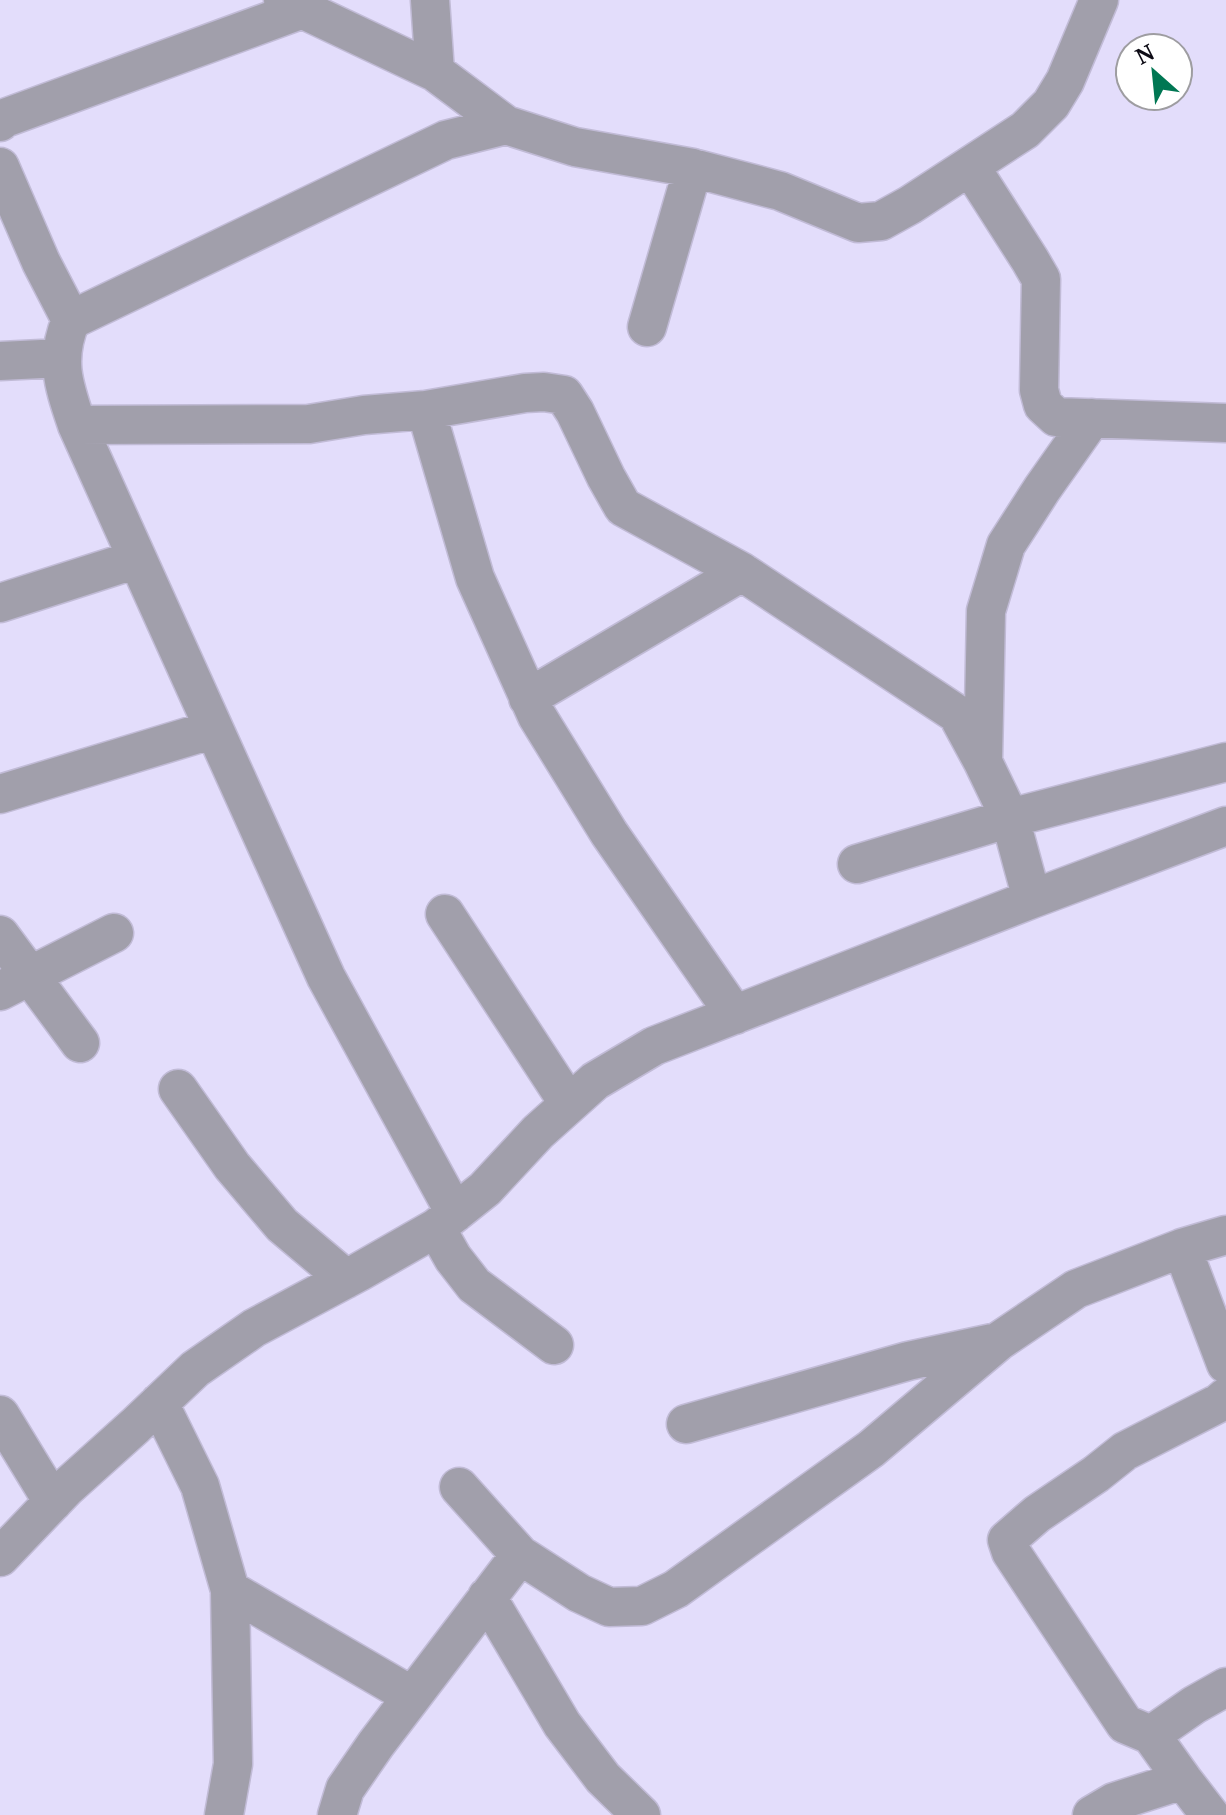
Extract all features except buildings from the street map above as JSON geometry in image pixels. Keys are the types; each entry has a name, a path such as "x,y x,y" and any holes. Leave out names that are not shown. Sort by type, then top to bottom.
{"street":[{"path":"430,0 435,72"},
{"path":"0,122 293,5 435,72 506,125 575,147 693,168 780,191 858,223 881,221 1025,130 1051,104 1065,81 1099,0"},
{"path":"506,125 446,140 71,320 63,338 62,358 64,387 77,425 326,977 446,1220 453,1258 474,1285 554,1345"},
{"path":"970,166 1041,279 1039,390 1043,405 1056,417 1226,423"},
{"path":"0,167 41,262 71,320"},
{"path":"647,327 693,168"},
{"path":"0,361 62,358"},
{"path":"77,425 309,424 364,415 426,410 525,393 564,395 623,507 742,572 957,714 1010,818 1032,899"},
{"path":"426,410 475,578 537,716 609,833 735,1015"},
{"path":"983,762 986,611 1006,545 1092,418"},
{"path":"0,603 137,559"},
{"path":"528,698 742,572"},
{"path":"0,794 214,729"},
{"path":"857,864 1010,818 1226,762"},
{"path":"0,1557 66,1488 195,1369 254,1328 446,1220 485,1189 538,1132 595,1081 654,1046 1226,826"},
{"path":"445,914 569,1104"},
{"path":"15,983 114,933"},
{"path":"0,935 15,983 80,1043"},
{"path":"178,1089 232,1166 282,1225 346,1279"},
{"path":"459,1487 520,1555 579,1593 609,1607 642,1606 676,1589 871,1449 999,1341 1076,1289 1182,1248 1226,1235"},
{"path":"1182,1248 1226,1364"},
{"path":"686,1424 908,1361 999,1341"},
{"path":"1210,1815 1151,1735 1125,1724 1011,1552 1007,1540 1037,1514 1125,1451 1226,1397"},
{"path":"159,1403 200,1486 230,1590 233,1764 224,1815"},
{"path":"0,1415 53,1502"},
{"path":"337,1815 345,1789 520,1555"},
{"path":"230,1590 412,1696"},
{"path":"487,1597 562,1724 603,1778 641,1815"},
{"path":"1151,1735 1226,1687"},
{"path":"1092,1815 1114,1802 1183,1780"}]}
